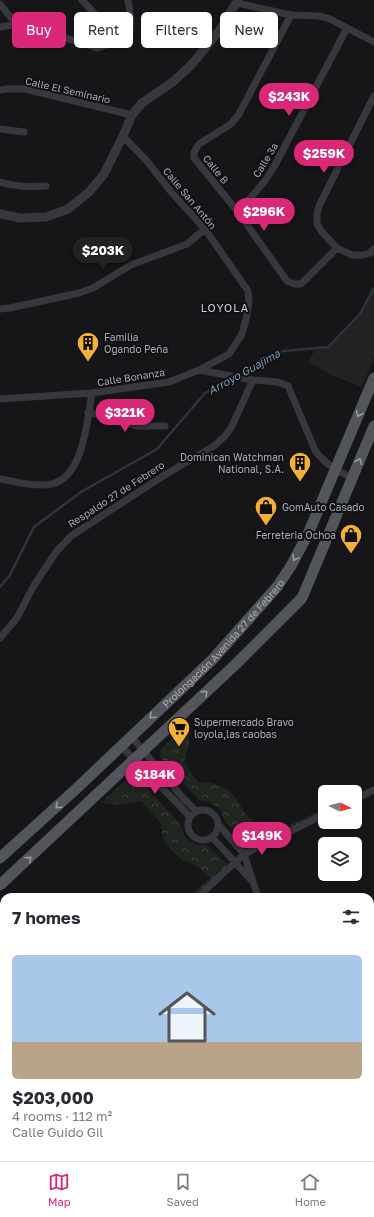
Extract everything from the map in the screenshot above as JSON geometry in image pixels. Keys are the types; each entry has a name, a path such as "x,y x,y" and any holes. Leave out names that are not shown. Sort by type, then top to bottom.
{"main road":[{"name":"Prolongación Avenida 27 de Febrero","path":"0,858 76,790 213,659 277,588 308,534 374,378"},
{"name":"Prolongación Avenida 27 de Febrero","path":"0,885 134,761 236,664 302,598 374,426"}],"street":[{"path":"82,0 93,12"},
{"path":"128,0 130,12"},
{"path":"0,214 20,218 46,217 68,209 89,192 104,174 132,115 142,103 174,81 193,63 219,31 238,1 291,15 319,16 330,19 374,42"},
{"path":"0,4 12,19"},
{"name":"Calle B","path":"291,15 239,114 231,124 199,144 194,152 194,158 238,212 287,281 301,284 337,248"},
{"path":"0,27 12,25"},
{"name":"Calle 3a","path":"238,212 254,195 275,165 347,28"},
{"name":"Calle El Seminario","path":"0,90 7,88 25,89 132,115"},
{"path":"374,96 317,213 317,224 322,232 337,248 352,255 363,255 370,253 374,249"},
{"path":"0,129 24,132"},
{"name":"Calle San Antón","path":"123,136 146,160 172,193 205,229 248,291 250,302 242,334 229,354 199,370"},
{"path":"0,182 13,186 29,188 46,186"},
{"path":"0,309 79,293 93,288 131,265 187,244 205,229"},
{"path":"199,370 239,378 278,382 288,386 315,450 319,456 336,470 352,478"},
{"name":"Calle Bonanza","path":"0,399 92,393 169,382 199,370"},
{"name":"Respaldo 27 de Febrero","path":"0,638 17,618 33,587 56,552 71,536 167,473 214,446 231,428 253,380"},
{"path":"0,479 34,485 51,484 60,481 71,469 79,455 84,439 92,393"},
{"path":"88,412 137,426 165,426"},
{"path":"131,736 183,798 196,811"},
{"path":"121,746 190,817"},
{"path":"362,796 374,790"},
{"path":"201,809 211,811 218,819 218,829 212,837 203,840 194,838 189,830 188,821 196,811 201,809"},
{"path":"202,893 244,854 318,817"},
{"path":"218,824 244,854 257,893"},
{"path":"212,837 253,882"}],"shaded area":[{"path":"374,292 374,357 362,387 331,375 308,362 316,348 328,347 360,314 371,293"}],"green space":[{"path":"190,723 189,745 184,762 198,782 216,784 226,789 239,802 246,815 270,835 318,811 318,815 251,847 247,846 224,820 219,808 211,803 199,800 160,757 161,749"},
{"path":"127,779 140,780 180,824 183,833 188,840 197,845 207,845 227,864 227,866 199,893 193,893 210,878 196,865 182,860 171,850 163,838 161,823 141,801 121,805 101,803"}],"waterway":[{"name":"Arroyo Guajima","path":"238,375 283,351 328,347 360,314 374,288"},
{"name":"Arroyo Guajima","path":"0,587 10,575 34,527 81,492 157,449 205,393 232,379"}],"place":[{"name":"Familia Ogando Peña","path":"88,362"},
{"name":"Dominican Watchman National, S.A.","path":"300,482"},
{"name":"GomAuto Casado","path":"266,526"},
{"name":"Ferreteria Ochoa","path":"351,554"},
{"name":"Supermercado Bravo loyola,las caobas","path":"179,748"}],"district":[{"name":"LOYOLA","path":"225,308"}]}
